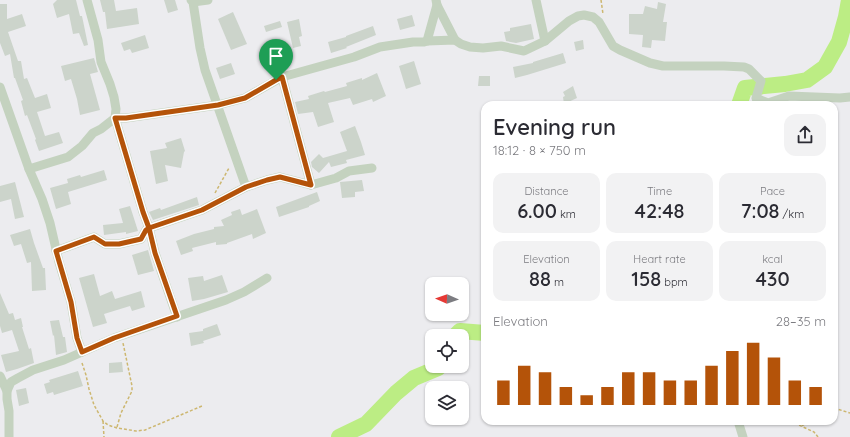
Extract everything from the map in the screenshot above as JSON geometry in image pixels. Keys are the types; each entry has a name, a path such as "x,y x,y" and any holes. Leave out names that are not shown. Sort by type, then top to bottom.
{"street":[{"path":"87,0 98,40 101,62 114,97 116,108 115,118 149,228 155,253 177,316"},
{"path":"208,0 192,1 202,55 246,187"},
{"path":"536,0 545,41"},
{"path":"437,3 455,40 470,47 483,48 501,46 524,50 545,41 569,21 578,16 584,15 593,17 599,22 613,46 650,63 663,66 724,66 744,67 749,69 761,81 756,98 765,101"},
{"path":"427,41 437,3"},
{"path":"29,169 68,157 82,146 93,133 101,129 115,118 126,118 218,105 245,98 282,77 354,57 380,48 413,42 455,40"},
{"path":"282,77 311,185"},
{"path":"0,87 50,223 56,251 71,302 80,353"},
{"path":"772,101 789,96 850,97"},
{"path":"56,251 94,237 105,244 119,244 141,239 146,230 149,228 202,210 246,187 267,180 280,177 311,185 336,178 349,171 372,168"},
{"path":"10,437 4,412 7,391 11,382 33,370 64,360 121,336 226,300 244,292 267,278"},
{"path":"0,376 7,391"},
{"path":"739,425 742,437"}],"path":[{"path":"214,196 236,156"},
{"path":"117,428 121,413 132,391 121,336"},
{"path":"80,353 94,405 103,421 108,425 136,431 145,430 202,406"},
{"path":"838,409 850,413"},
{"path":"103,421 104,437"},
{"path":"802,426 814,432 818,437"}],"building":[{"path":"57,0 76,0 80,16 82,16 88,45 84,46 79,33 73,34 69,14 57,18 53,4"},
{"path":"100,0 114,0 116,11 137,8 139,24 107,29 105,12 103,12"},
{"path":"164,0 175,0 178,10 168,13"},
{"path":"658,2 666,4 663,22 667,22 665,41 652,40 651,48 642,47 643,35 629,34 629,14 643,14 645,6 657,9"},
{"path":"0,4 7,4 7,19 22,14 26,26 8,32 18,61 21,61 24,79 27,78 35,98 47,94 51,108 37,112 45,136 59,132 63,143 39,151 27,115 25,116 21,101 23,100 14,78 10,54 5,56 0,43"},
{"path":"233,12 247,44 231,50 218,19"},
{"path":"412,15 415,26 400,30 397,19"},
{"path":"299,19 302,36 299,37 301,46 293,48 287,22"},
{"path":"280,21 282,27 266,32 264,26"},
{"path":"531,24 534,39 516,43 506,41 504,32 510,31 510,28"},
{"path":"373,26 376,35 346,47 347,48 331,53 328,42 346,37"},
{"path":"145,35 149,48 132,53 130,49 124,51 121,43"},
{"path":"583,40 584,49 576,51 574,42"},
{"path":"563,53 566,63 515,78 513,67 533,63"},
{"path":"94,58 98,72 90,74 100,110 80,115 71,79 65,81 61,66"},
{"path":"414,61 421,84 406,89 399,66"},
{"path":"231,63 235,74 220,79 216,68"},
{"path":"377,73 386,96 373,102 372,99 353,105 350,98 328,103 334,122 318,127 313,112 298,114 295,102 309,99 308,96 324,91 347,86 346,83 362,78 362,80"},
{"path":"479,76 490,76 490,86 478,86"},
{"path":"573,86 577,98 570,101 564,101 563,97 565,96 563,92"},
{"path":"355,126 365,155 346,160 347,163 331,167 329,162 319,173 312,167 311,162 319,154 323,158 347,151 340,132"},
{"path":"181,138 185,151 181,168 165,165 168,181 156,184 150,151 167,148 165,143"},
{"path":"104,170 107,180 68,192 71,204 56,209 50,188 68,183 67,179 80,175 81,177"},
{"path":"362,180 364,191 355,192 355,197 342,198 340,182"},
{"path":"15,182 24,217 15,219 11,199 0,202 0,186"},
{"path":"317,192 320,201 309,207 279,217 276,207"},
{"path":"197,197 199,205 153,220 149,212 160,208 161,210"},
{"path":"130,206 138,231 126,234 126,232 104,235 103,225 123,223 119,209"},
{"path":"240,209 242,215 257,209 266,233 253,239 252,234 227,244 216,245 216,242 192,248 193,251 181,255 176,241 194,234 214,229 214,227 224,226 221,220 232,215 231,212"},
{"path":"30,229 43,268 45,268 46,290 32,291 31,262 27,263 21,244 14,246 10,235"},
{"path":"148,250 154,271 138,275 132,255"},
{"path":"94,274 100,296 112,291 115,299 141,291 145,307 132,311 130,306 104,314 107,323 93,327 79,278"},
{"path":"222,275 228,292 192,301 188,278 203,276 204,281"},
{"path":"0,293 9,314 13,313 15,320 21,318 22,327 29,349 31,348 34,363 6,372 1,355 19,351 12,330 2,333 0,326"},
{"path":"59,320 63,337 65,337 67,352 56,355 54,335 53,336 50,321"},
{"path":"217,324 221,335 203,341 204,343 191,346 189,333 203,331 203,329"},
{"path":"122,362 123,372 109,373 109,363"},
{"path":"78,371 83,386 54,395 53,392 47,394 44,384 50,382 49,380"},
{"path":"26,388 29,403 19,406 16,390"}],"waterway":[{"path":"740,101 745,88 807,80 825,67 839,42 849,0"},
{"path":"469,332 481,333"},
{"path":"339,437 366,424 396,393 414,378 426,373"}],"route":[{"path":"276,80 245,98 218,105 126,118 115,118 149,228 155,253 177,316 114,338 82,352 77,338 71,302 56,251 94,237 105,244 119,244 141,239 146,230 149,228 202,210 246,187 267,180 280,177 311,185 282,77 276,80"}]}
